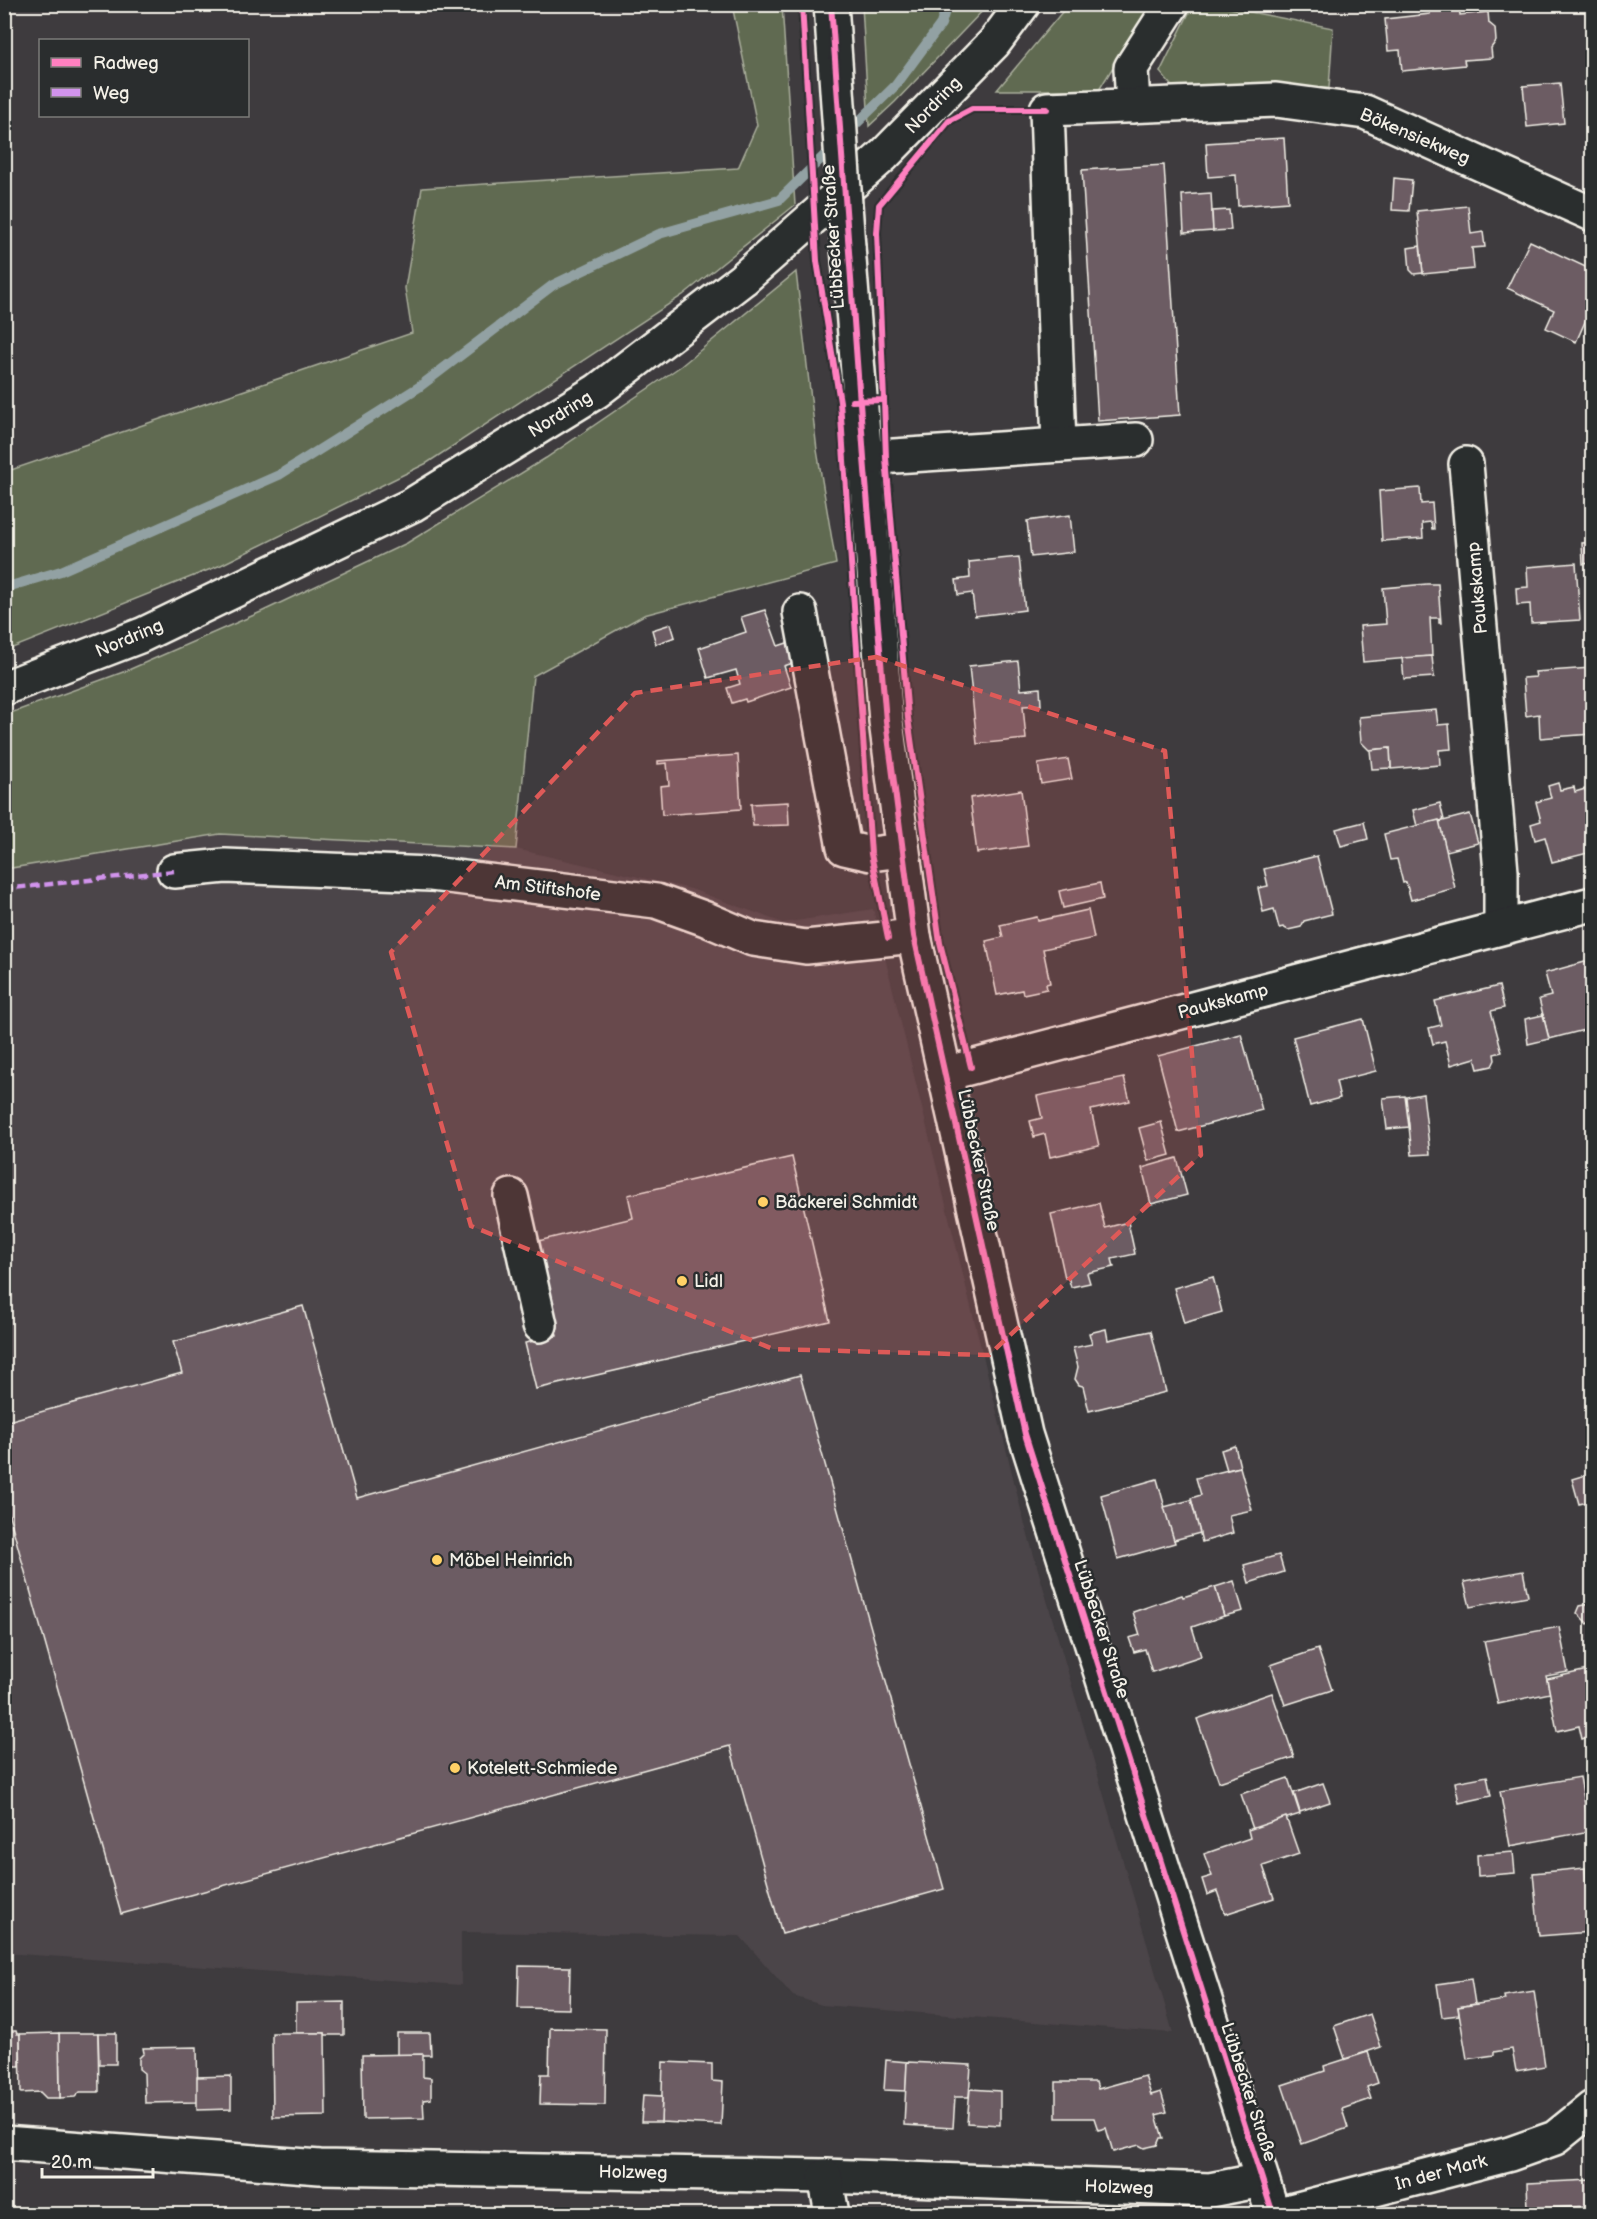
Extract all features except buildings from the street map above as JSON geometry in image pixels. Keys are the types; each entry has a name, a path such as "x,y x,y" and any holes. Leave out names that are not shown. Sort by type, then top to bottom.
{"street":[{"name":"Lübbecker Straße","path":"831,4 885,720 914,936 1025,1434 1274,2214"},
{"name":"Nordring","path":"4,688 142,635 412,505 597,391 743,279 884,155 994,43 1023,4"},
{"path":"1133,106 1131,68 1172,4"},
{"name":"Bökensiekweg","path":"1059,446 1047,109 1276,100 1365,112 1593,214"},
{"path":"864,459 1136,440"},
{"name":"Paukskamp","path":"1466,464 1501,872 1501,927"},
{"path":"800,612 844,848 871,854 902,850"},
{"name":"Am Stiftshofe","path":"174,872 225,866 431,874 656,901 753,939 806,947 914,936"},
{"name":"Paukskamp","path":"945,1074 1593,904"},
{"path":"511,1196 540,1325"},
{"name":"In der Mark","path":"1279,2214 1510,2154 1555,2138 1593,2108"},
{"name":"Holzweg","path":"4,2142 320,2167 825,2176 1210,2190 1262,2180"},
{"path":"825,2176 832,2214"}],"highlighted area":[{"path":"876,657 1165,751 1201,1155 989,1355 773,1349 471,1226 391,952 635,693"}],"shaded area":[{"path":"220,834 516,849 691,889 783,923 873,909 1023,1518 1173,2033 822,2005 793,1996 740,1936 461,1932 461,1985 5,1953 5,869"}],"green space":[{"path":"862,4 988,5 869,126"},
{"path":"732,5 782,5 795,205 683,295 427,463 221,565 5,651 5,472 412,333 405,288 422,188 738,168 757,125"},
{"path":"1068,5 1151,5 1099,90 997,90"},
{"path":"1193,5 1214,5 1333,28 1329,88 1174,89 1160,72"},
{"path":"796,272 817,450 836,564 644,615 533,676 516,849 220,834 5,869 5,715 126,671 261,612 407,543 546,458 681,366"}],"waterway":[{"path":"847,133 896,85 941,24 947,4"},
{"path":"4,588 61,571 279,475 419,387 553,285 659,234 779,200 834,146"}],"marked path":[{"path":"4,889 174,871"}],"cycle path":[{"path":"802,4 817,261 840,402 871,854 888,938"},
{"path":"831,4 864,458 886,721 914,936 1025,1434 1273,2214"},
{"path":"852,401 884,400 877,233 879,205 949,121 972,109 1047,109"},
{"path":"884,400 886,458 908,718 940,943 971,1067"}],"place":[{"name":"Bäckerei Schmidt","path":"763,1202"},
{"name":"Lidl","path":"682,1281"},
{"name":"Möbel Heinrich","path":"437,1560"},
{"name":"Kotelett-Schmiede","path":"455,1768"}]}
